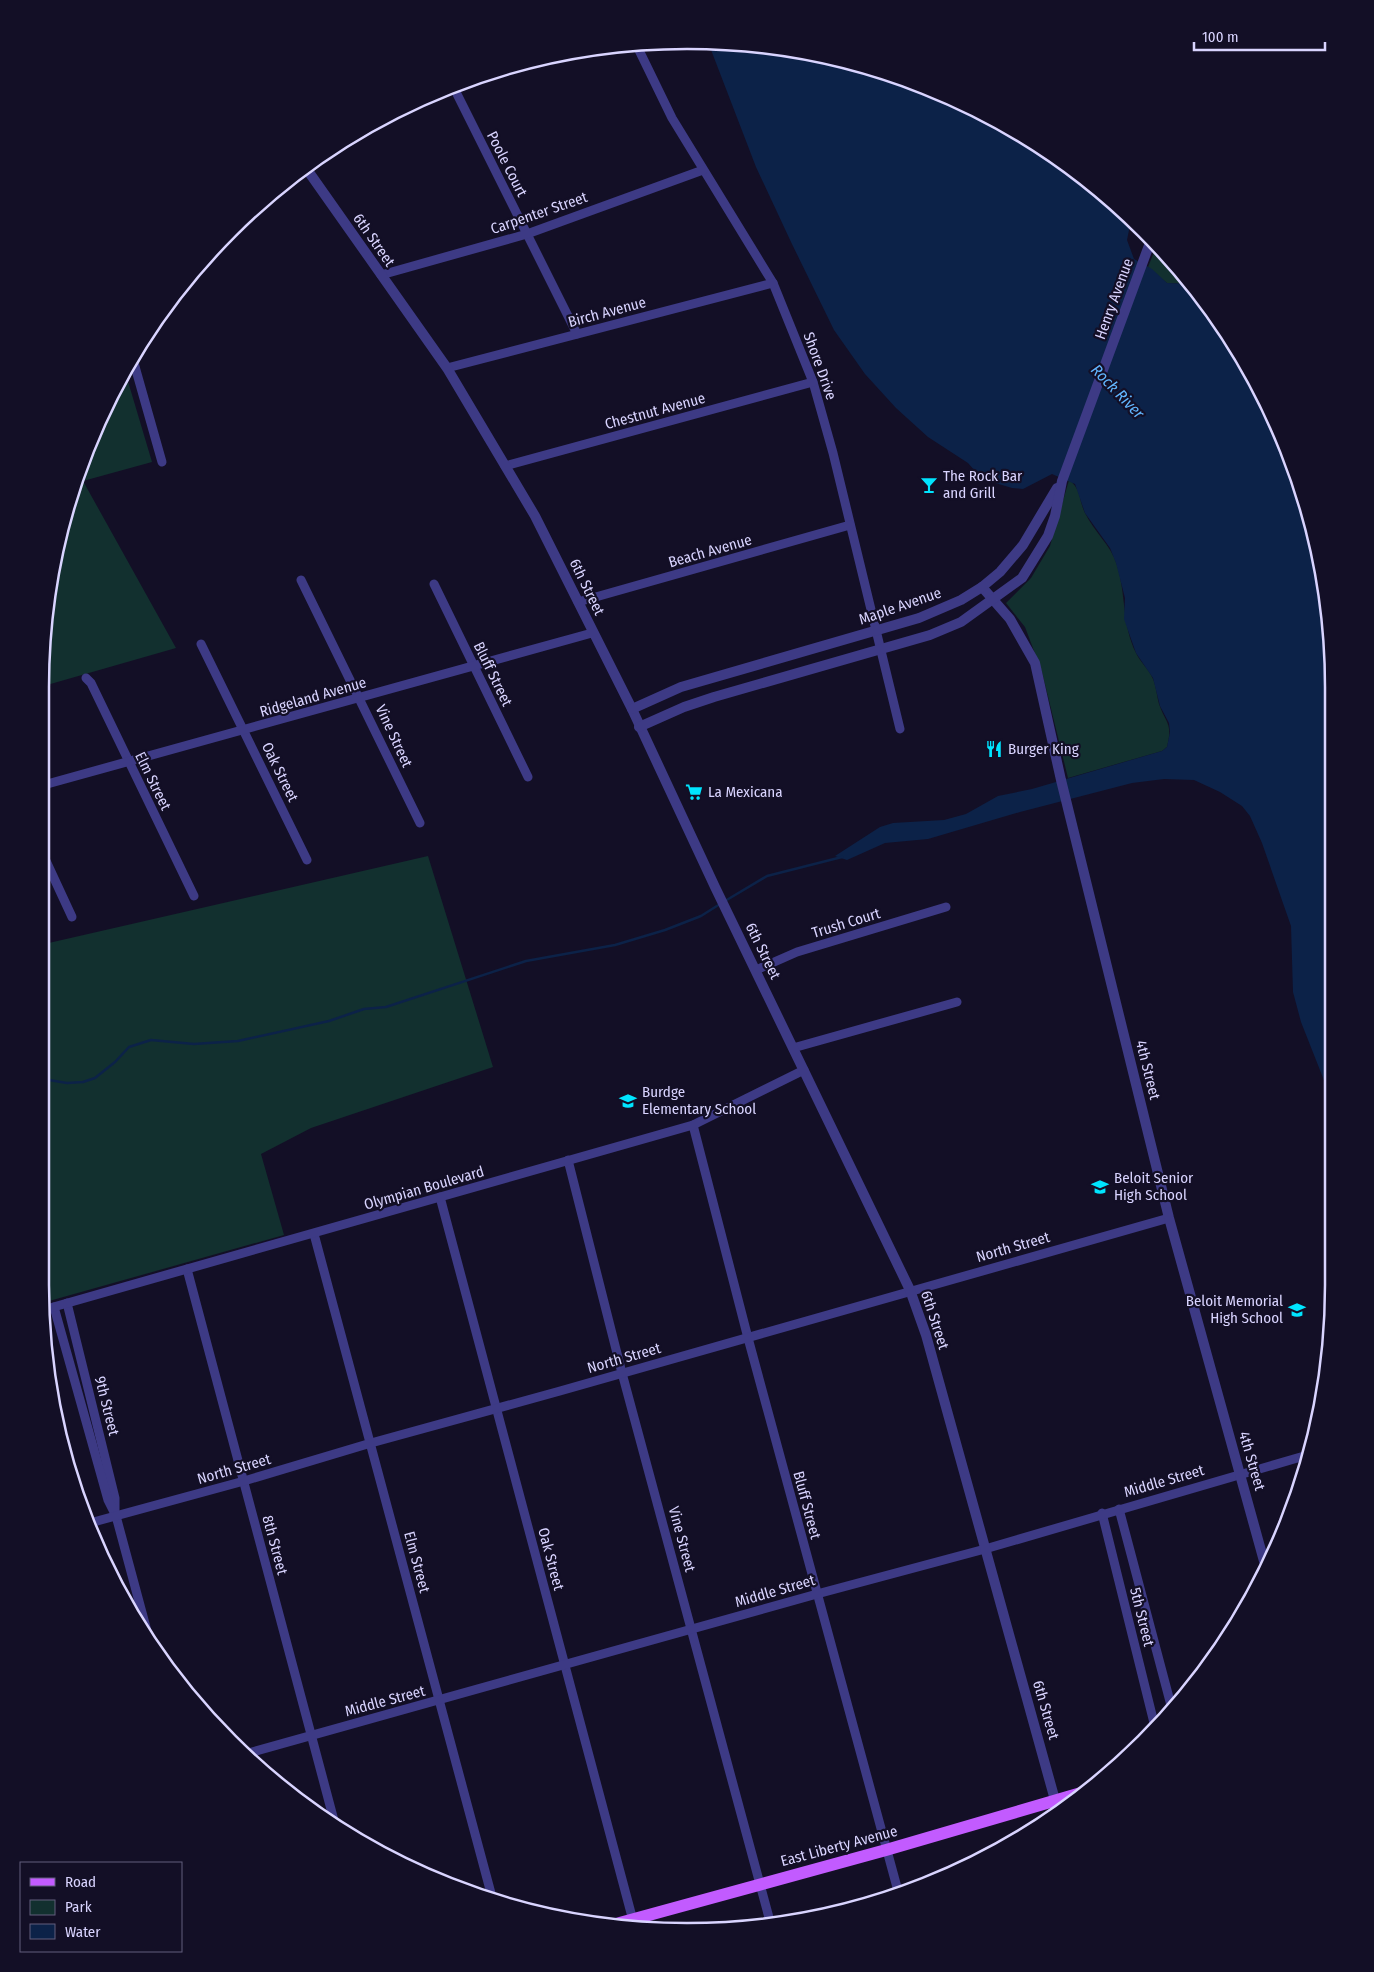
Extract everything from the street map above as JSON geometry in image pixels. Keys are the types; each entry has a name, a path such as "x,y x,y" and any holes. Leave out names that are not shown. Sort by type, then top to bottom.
{"main road":[{"name":"East Liberty Avenue","path":"639,1921 760,1884 1057,1805"}],"street":[{"name":"Shore Drive","path":"639,51 672,118 773,283 814,382 900,729"},
{"name":"Poole Court","path":"456,92 577,334"},
{"name":"Carpenter Street","path":"380,275 528,234 703,170"},
{"name":"6th Street","path":"309,173 447,368 535,516 632,710 725,908 910,1290 926,1335 1057,1805"},
{"name":"Henry Avenue","path":"1062,481 1149,247"},
{"name":"Birch Avenue","path":"447,368 773,283"},
{"path":"135,366 162,462"},
{"name":"Chestnut Avenue","path":"504,466 814,382"},
{"name":"Maple Avenue","path":"632,710 682,687 705,679 935,612 982,587 1000,572 1023,545 1062,481"},
{"path":"639,727 691,704 930,635 961,622 1022,578 1048,536 1055,516 1062,481"},
{"name":"Beach Avenue","path":"578,602 850,526"},
{"name":"Vine Street","path":"301,580 420,823"},
{"name":"Bluff Street","path":"434,584 528,776"},
{"name":"4th Street","path":"982,587 992,601 1010,619 1035,663 1066,804 1169,1218 1263,1558"},
{"name":"Ridgeland Avenue","path":"49,784 592,633"},
{"name":"Oak Street","path":"200,644 307,860"},
{"name":"Elm Street","path":"86,678 91,683 194,896"},
{"path":"49,867 72,917"},
{"name":"Trush Court","path":"756,970 797,952 946,907"},
{"path":"793,1048 957,1002"},
{"name":"Olympian Boulevard","path":"50,1308 694,1125 804,1070"},
{"name":"Bluff Street","path":"694,1125 748,1338 897,1887"},
{"name":"Vine Street","path":"568,1160 622,1372 769,1918"},
{"name":"Oak Street","path":"440,1198 633,1921"},
{"name":"North Street","path":"94,1522 1169,1218"},
{"name":"Elm Street","path":"314,1234 491,1892"},
{"name":"8th Street","path":"187,1269 333,1817"},
{"name":"9th Street","path":"67,1303 115,1498 116,1516"},
{"name":"9th Street","path":"54,1307 108,1500 116,1516 144,1621"},
{"name":"Middle Street","path":"253,1752 985,1548 1302,1457"},
{"name":"5th Street","path":"1119,1509 1170,1702"},
{"name":"5th Street","path":"1102,1514 1153,1720"}],"green space":[{"path":"1154,252 1181,284 1167,283 1148,267"},
{"path":"128,380 152,462 83,481 97,443"},
{"path":"1069,480 1076,487 1089,520 1107,545 1117,565 1128,632 1138,656 1153,679 1159,704 1168,724 1169,739 1167,747 1162,751 1068,778 1042,672 1025,627 1006,603 1031,578 1050,546"},
{"path":"83,481 176,648 49,684 50,645 61,562 70,522"},
{"path":"428,856 493,1067 311,1128 261,1154 284,1235 49,1301 49,943"}],"water":[{"name":"Rock River","path":"711,50 770,54 852,70 931,97 1006,134 1042,156 1108,207 1129,228 1127,240 1134,259 1152,269 1167,283 1181,284 1218,332 1240,368 1277,443 1304,522 1320,604 1324,645 1325,687 1325,1083 1301,1022 1293,992 1291,926 1262,843 1250,816 1242,806 1220,792 1194,780 1164,779 1132,783 1020,812 928,839 885,843 847,860 835,856 880,827 893,823 944,820 966,814 998,796 1032,789 1162,751 1167,747 1170,732 1169,723 1160,706 1153,678 1136,653 1124,619 1125,598 1116,563 1110,548 1085,513 1075,484 1052,474 1023,489 1012,488 982,479 968,463 928,437 896,408 865,374 834,330 756,167"}],"waterway":[{"path":"725,901 767,876 842,857"},
{"path":"49,1080 67,1083 83,1082 95,1078 115,1062 129,1047 151,1040 194,1044 238,1041 329,1021 364,1009 386,1007 526,961 615,945 665,930 701,916 720,904"}],"place":[{"name":"The Rock Bar and Grill","path":"929,485"},
{"name":"Burger King","path":"994,749"},
{"name":"La Mexicana","path":"694,792"},
{"name":"Burdge Elementary School","path":"628,1101"},
{"name":"Beloit Senior High School","path":"1100,1187"},
{"name":"Beloit Memorial High School","path":"1297,1310"}]}
